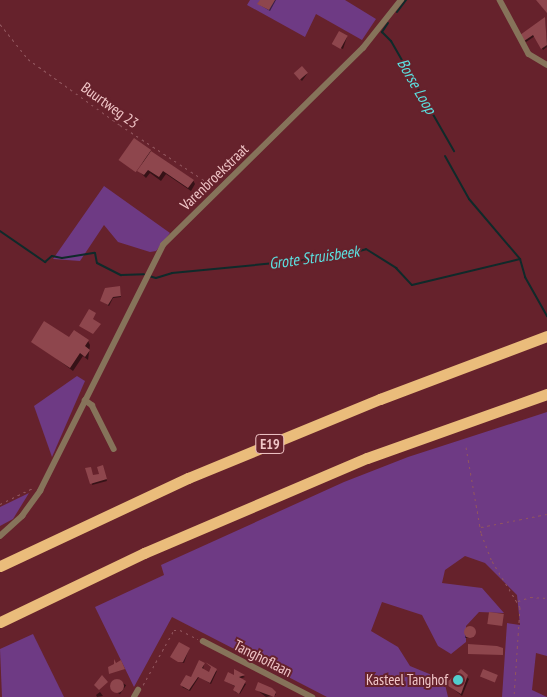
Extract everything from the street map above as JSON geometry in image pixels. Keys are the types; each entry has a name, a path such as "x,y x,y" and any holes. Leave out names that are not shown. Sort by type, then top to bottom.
{"highway":[{"name":"E19","path":"0,566 197,474 380,399 547,336"},
{"path":"0,622 144,553 367,458 547,394"}],"street":[{"name":"Varenbroekstraat","path":"0,536 22,516 40,491 155,256 363,48 401,0"},
{"path":"500,0 529,54 547,65"},
{"path":"85,400 92,405 114,449"},
{"name":"Tanghoflaan","path":"203,641 312,697"},
{"path":"134,697 138,690"}],"path":[{"name":"Buurtweg 23","path":"0,24 28,59 120,125 219,190"},
{"path":"466,447 480,527 492,561 520,607 514,697"},
{"path":"0,504 32,488 40,491"},
{"path":"480,527 547,514"},
{"path":"517,601 530,597 547,598"},
{"path":"138,690 174,630 180,630 203,641"}],"shaded area":[{"path":"250,0 345,0 376,19 362,40 316,14 305,37 247,5"},
{"path":"104,186 170,233 156,251 150,252 118,242 104,225 80,261 53,259"},
{"path":"77,376 85,381 52,457 34,406"},
{"path":"547,412 547,656 536,653 532,690 547,697 502,697 507,623 520,625 517,595 485,563 465,556 445,570 442,583 482,588 504,613 479,612 466,626 466,642 451,654 438,646 422,615 382,602 371,631 398,647 410,666 444,680 448,697 327,697 172,617 134,687 95,607 164,575 161,565 344,482 408,457"},
{"path":"29,493 13,519 0,526 0,507"},
{"path":"33,634 64,697 2,697 0,649"}],"building":[{"path":"260,0 275,0 269,10 257,4"},
{"path":"536,0 547,0 547,13"},
{"path":"545,17 547,45 541,49 533,35 524,41 520,35"},
{"path":"339,31 348,36 340,49 332,44"},
{"path":"302,66 308,73 300,80 294,73"},
{"path":"134,138 151,150 136,172 119,160"},
{"path":"151,151 194,180 188,188 163,171 159,177 148,170 144,175 137,171"},
{"path":"120,286 121,296 113,297 108,305 100,301 105,288"},
{"path":"89,309 96,313 93,319 101,324 93,334 79,326"},
{"path":"44,321 69,337 74,330 89,340 85,346 90,350 85,357 80,353 70,368 31,342"},
{"path":"103,465 107,479 90,484 85,468 91,467 93,475 99,474 97,467"},
{"path":"489,612 504,614 502,626 487,624"},
{"path":"468,626 472,626 476,632 472,638 468,638 464,634 464,630"},
{"path":"179,642 190,648 183,662 178,662 170,657"},
{"path":"468,644 497,646 503,648 503,655 468,654"},
{"path":"114,659 116,663 121,660 125,669 109,674 108,667 114,664"},
{"path":"199,660 205,663 202,668 209,672 211,667 205,662 217,669 210,683 198,677 189,690 180,685 186,675 191,677"},
{"path":"234,669 245,675 239,677 246,681 239,694 233,690 235,686 224,681 228,672 234,675"},
{"name":"Kasteel Tanghof","path":"461,669 468,675 461,694 445,684"},
{"path":"483,669 498,675 495,682 480,676"},
{"path":"102,675 108,682 99,690 94,685"},
{"path":"114,679 120,679 124,686 120,693 114,693 110,689 110,683"},
{"path":"258,682 272,688 276,692 274,697 255,690"}],"waterway":[{"name":"Borse Loop","path":"397,12 406,0"},
{"name":"Borse Loop","path":"388,23 382,32 391,41 454,151"},
{"name":"Borse Loop","path":"445,156 469,199 520,259"},
{"name":"Grote Struisbeek","path":"0,231 45,262 52,256 62,258 95,253 97,263 121,275 144,274"},
{"name":"Grote Struisbeek","path":"149,276 156,278 172,273 337,257 366,249 396,268 412,285 520,259 525,277 547,316"}],"place":[{"name":"Kasteel Tanghof","path":"458,680"}]}
